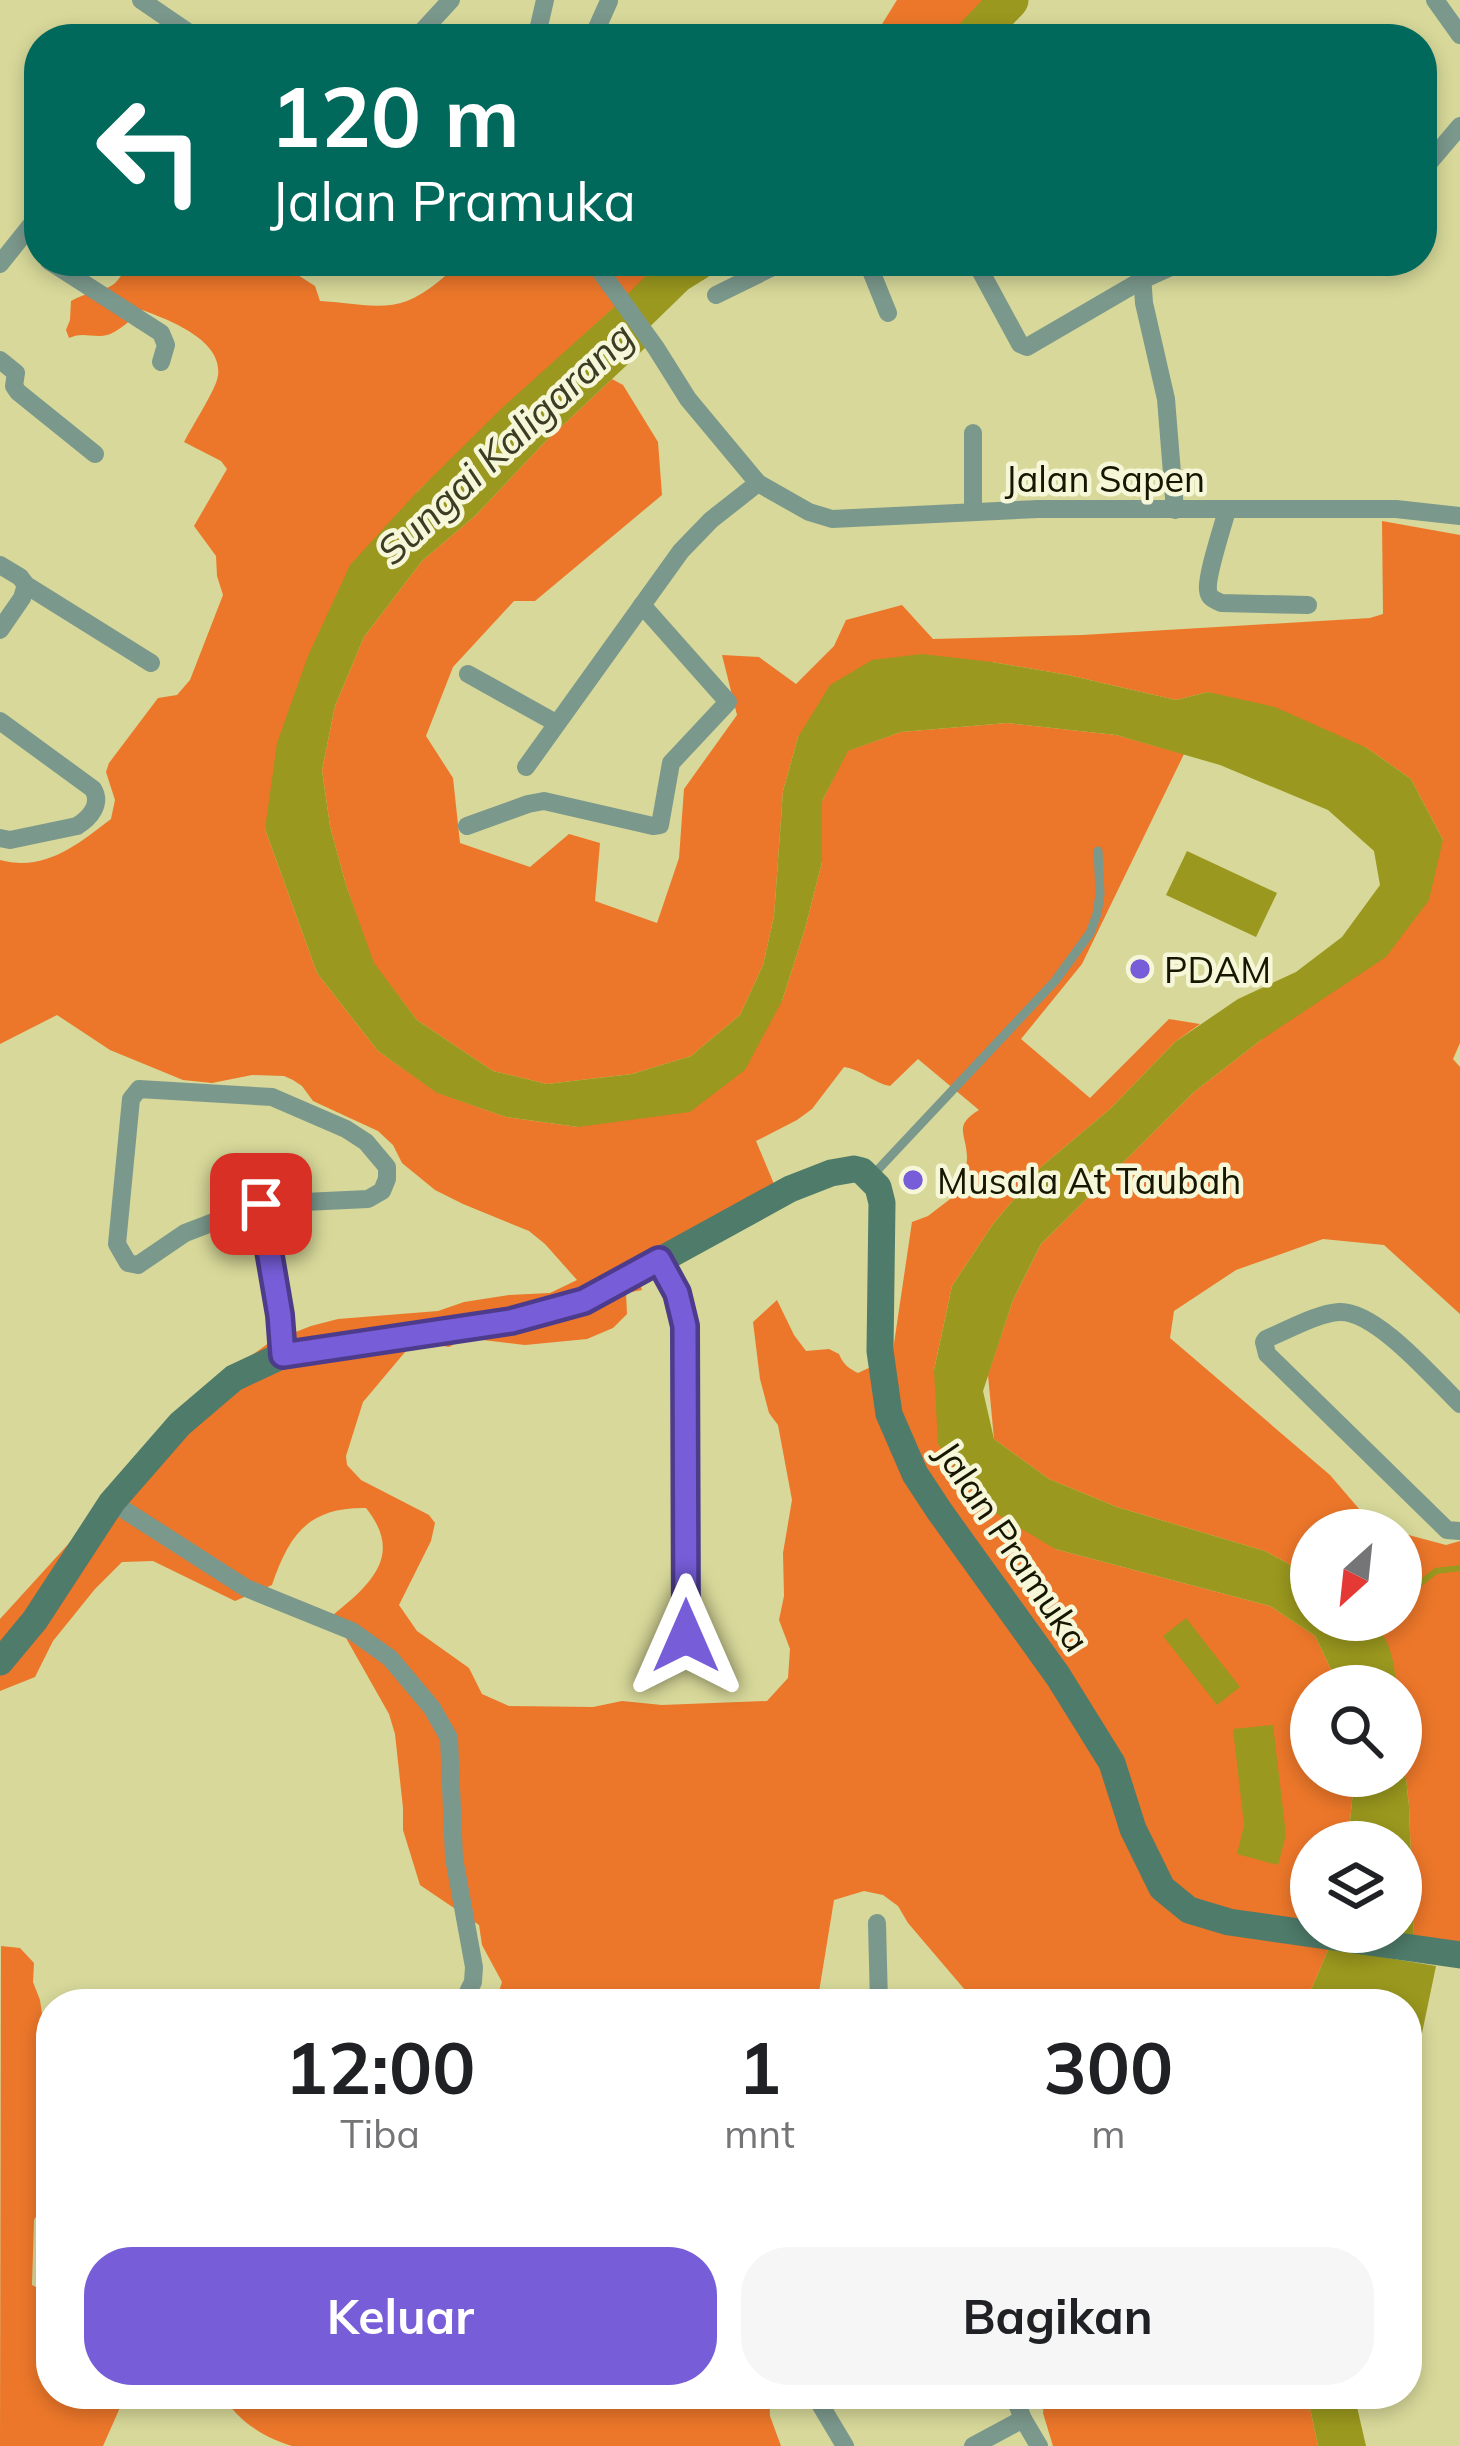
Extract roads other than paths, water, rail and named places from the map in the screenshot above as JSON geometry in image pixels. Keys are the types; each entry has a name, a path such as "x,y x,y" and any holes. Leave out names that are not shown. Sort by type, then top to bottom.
{"main road":[{"path":"0,1662 35,1620 112,1502 180,1424 234,1378 283,1355 511,1321 584,1301 790,1189 854,1169 871,1177"},
{"name":"Jalan Pramuka","path":"871,1177 882,1203 880,1351 889,1414 916,1474 940,1512 1058,1676 1112,1763 1132,1829 1162,1888 1189,1910 1229,1922 1460,1955"}],"street":[{"path":"140,0 176,24"},
{"path":"429,24 451,0"},
{"path":"1435,0 1460,35"},
{"path":"1437,153 1460,126"},
{"path":"0,264 24,234"},
{"path":"18,241 24,245"},
{"path":"72,276 161,333 166,345 161,362"},
{"path":"526,767 681,551 758,483 688,399 605,276"},
{"path":"716,295 754,276"},
{"path":"873,276 888,314"},
{"path":"987,276 1020,344 1027,346 1134,276"},
{"path":"1142,276 1166,399 1175,510"},
{"path":"0,360 16,373 18,392 95,454"},
{"path":"973,433 973,512"},
{"name":"Jalan Sapen","path":"758,483 809,512 832,519 973,512 1396,508 1460,516"},
{"path":"1227,510 1210,575 1211,598 1222,603 1308,605"},
{"path":"0,565 151,663"},
{"path":"0,630 26,585"},
{"path":"467,826 544,801 660,825 671,764 728,703 642,605"},
{"path":"468,674 556,723"},
{"path":"0,721 97,796 86,820 76,826 0,838"},
{"path":"150,1088 272,1097 346,1129 366,1142 387,1167 382,1191 368,1199 261,1204 185,1233 138,1265 128,1263 117,1244 130,1099 140,1089 150,1088"},
{"path":"261,1204 283,1355"},
{"path":"659,1260 677,1293 685,1326 686,1636"},
{"path":"1460,1404 1385,1333 1352,1314 1333,1313 1264,1342 1267,1354 1447,1530 1460,1531"},
{"path":"112,1502 246,1588 352,1631 390,1658 432,1708 449,1738 454,1858 474,1967 469,1989"},
{"path":"877,1923 879,1989"},
{"path":"823,2409 844,2446"},
{"path":"1019,2409 1038,2446"},
{"path":"973,2446 1023,2420"}],"lane":[{"path":"871,1177 1055,981 1090,933 1100,894 1098,850"}],"water":[{"path":"612,309 646,347 476,515 422,561 364,637 335,706 322,770 330,826 374,963 417,1020 493,1071 547,1084 632,1074 691,1056 740,1015 763,965 774,916 783,791 798,737 830,685 872,660 922,654 992,662 1176,700 1208,692 1275,707 1367,748 1411,779 1443,840 1429,900 1386,957 1261,1040 1194,1092 1041,1244 1013,1300 983,1391 994,1439 1049,1479 1117,1507 1265,1551 1290,1565 1290,1619 1270,1606 1055,1549 984,1506 938,1444 934,1370 952,1286 993,1224 1042,1166 1110,1109 1175,1042 1238,999 1296,972 1342,937 1380,885 1374,851 1328,810 1220,765 1116,735 1007,723 901,732 848,751 822,801 822,862 805,929 782,1001 745,1070 690,1112 578,1127 506,1117 437,1093 378,1051 317,973 265,829 277,743 308,656 350,565 504,406"},
{"path":"1187,851 1277,893 1256,937 1166,895"},
{"path":"1186,1618 1240,1687 1217,1705 1163,1636"},
{"path":"1317,1641 1386,1641 1393,1665 1329,1665"},
{"path":"1273,1725 1286,1835 1278,1865 1237,1854 1244,1825 1233,1729"},
{"path":"1352,1797 1408,1797 1410,1821 1350,1821"},
{"path":"1327,1953 1359,1953 1436,1966 1422,2033 1422,1989 1311,1989"},
{"path":"1310,2409 1357,2409 1366,2446 1318,2446"}],"waterway":[{"name":"Sungai Kaligarang","path":"986,24 1009,0"},
{"name":"Sungai Kaligarang","path":"603,345 674,276"},
{"path":"1422,1582 1436,1571 1460,1568"}],"place":[{"name":"PDAM","path":"1140,969"},
{"name":"Musala At Taubah","path":"913,1180"}]}
